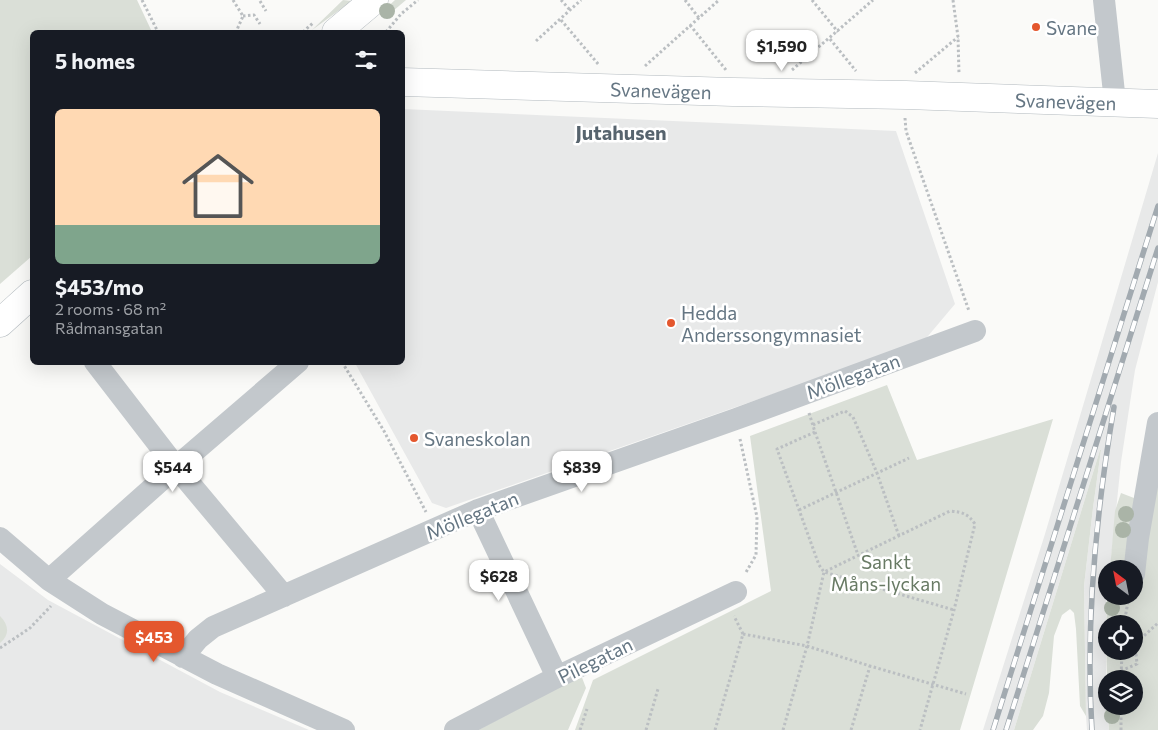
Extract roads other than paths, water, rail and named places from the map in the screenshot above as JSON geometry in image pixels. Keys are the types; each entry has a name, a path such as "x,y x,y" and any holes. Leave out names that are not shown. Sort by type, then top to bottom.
{"street":[{"path":"338,30 374,0"},
{"path":"1104,0 1115,102"},
{"name":"Svanevägen","path":"405,82 602,89 906,95 1158,104"},
{"path":"0,323 30,296"},
{"name":"Möllegatan","path":"183,657 198,639 213,627 478,510 803,395 975,331"},
{"path":"97,365 176,467 284,596"},
{"path":"57,585 176,467 295,365"},
{"path":"1136,560 1158,423"},
{"path":"478,510 557,678"},
{"path":"0,538 57,585 102,614 217,674 344,730"},
{"name":"Pilegatan","path":"455,730 557,678 736,592"}],"railway":[{"path":"993,730 1158,206"},
{"path":"1006,730 1158,248"},
{"path":"1092,730 1090,689 1091,608 1097,527 1114,407"}],"place":[{"name":"Svane","path":"1036,27"},
{"name":"Hedda Anderssongymnasiet","path":"671,323"},
{"name":"Svaneskolan","path":"414,438"}],"district":[{"name":"Jutahusen","path":"621,132"}],"park label":[{"name":"Sankt Måns-lyckan","path":"886,572"}]}
